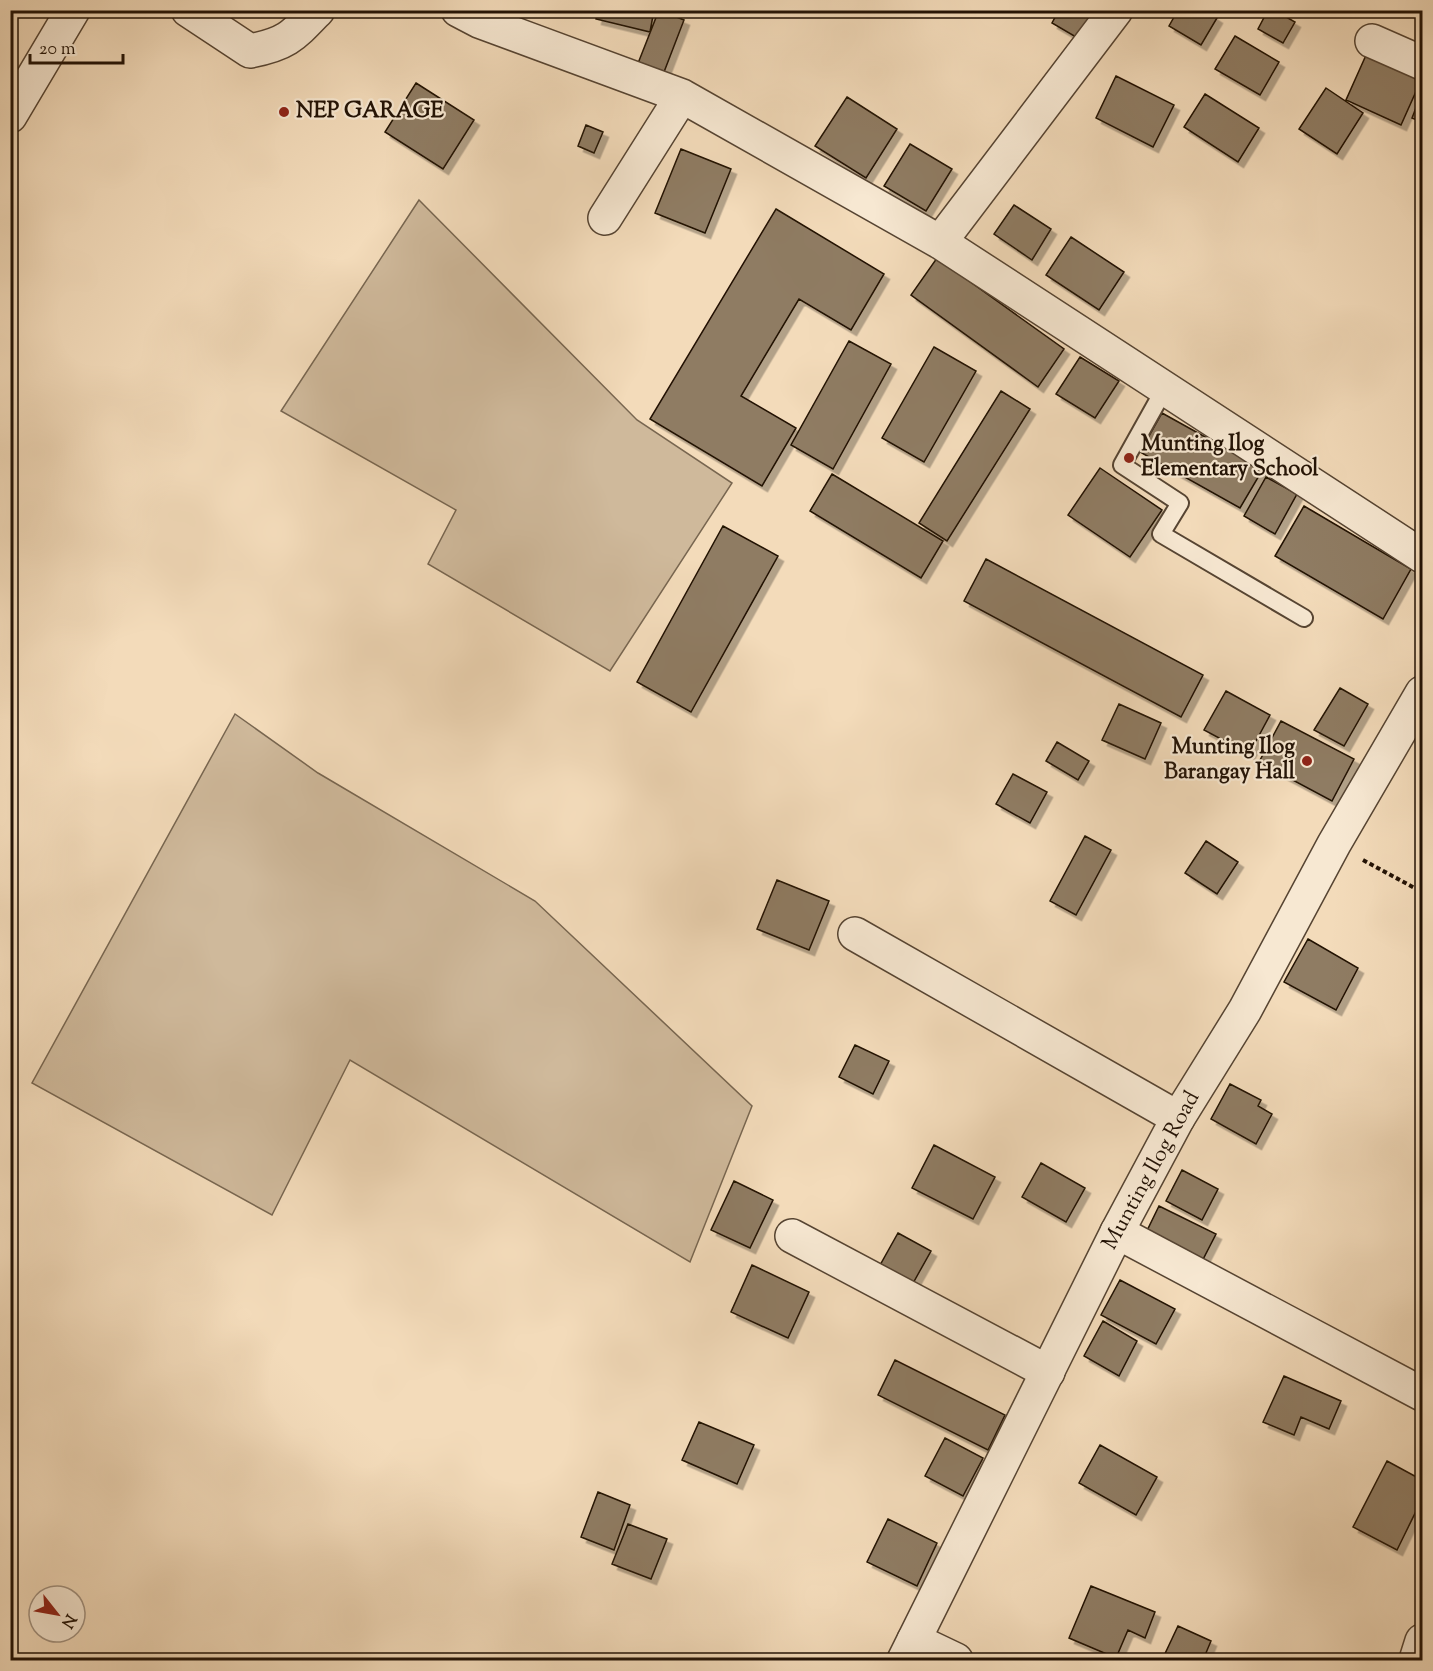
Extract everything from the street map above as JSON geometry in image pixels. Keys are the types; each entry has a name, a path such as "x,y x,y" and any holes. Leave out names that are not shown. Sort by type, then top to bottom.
{"street":[{"path":"10,116 73,10"},
{"path":"188,10 250,51 270,47 291,38 318,10"},
{"path":"458,10 478,21 682,96 940,242 1422,556"},
{"path":"940,242 1116,10"},
{"path":"1372,41 1422,63"},
{"path":"605,218 682,96"},
{"name":"Munting Ilog Road","path":"909,1650 1117,1232 1179,1118 1245,1010 1334,844 1422,693"},
{"path":"855,934 1179,1118"},
{"path":"1117,1232 1422,1394"},
{"path":"792,1236 1048,1372"},
{"path":"1416,1660 1422,1641"},
{"path":"909,1650 956,1660"}],"lane":[{"path":"1166,388 1122,465 1180,503 1161,534 1304,618"}],"path":[{"path":"1334,844 1422,892"}],"shaded area":[{"path":"419,200 637,420 732,483 610,671 428,564 456,510 281,411"},
{"path":"235,714 318,773 535,901 752,1106 690,1262 350,1060 272,1215 32,1083"}],"building":[{"path":"598,10 654,10 650,32 596,19"},
{"path":"659,10 684,20 659,85 633,76"},
{"path":"1059,10 1096,10 1081,40 1052,23"},
{"path":"1178,10 1205,10 1217,18 1201,45 1169,26"},
{"path":"1268,10 1274,10 1295,22 1283,43 1258,29"},
{"path":"1235,36 1279,62 1260,95 1215,69"},
{"path":"1367,53 1422,78 1401,125 1346,100"},
{"path":"1116,76 1174,105 1153,147 1096,118"},
{"path":"416,83 474,120 443,169 385,132"},
{"path":"1326,88 1363,113 1337,154 1299,129"},
{"path":"1422,92 1422,122 1412,118"},
{"path":"1205,94 1259,128 1238,162 1184,127"},
{"path":"847,97 897,129 866,178 815,146"},
{"path":"586,125 603,132 594,153 578,146"},
{"path":"910,144 952,169 926,211 884,186"},
{"path":"681,149 731,169 705,233 655,213"},
{"path":"1014,205 1051,229 1032,260 994,234"},
{"path":"776,209 884,274 851,330 799,299 741,396 796,428 762,486 650,419"},
{"path":"1071,237 1124,272 1099,310 1046,275"},
{"path":"937,258 1064,349 1038,387 911,295"},
{"path":"849,341 891,364 833,469 791,445"},
{"path":"934,347 976,371 924,462 882,438"},
{"path":"1080,357 1119,381 1095,418 1056,394"},
{"path":"1001,391 1030,409 947,541 919,523"},
{"path":"1162,413 1263,469 1240,508 1140,452"},
{"path":"1100,468 1162,510 1130,557 1068,515"},
{"path":"832,474 943,541 921,578 810,511"},
{"path":"1266,477 1297,494 1275,534 1244,516"},
{"path":"1304,506 1411,569 1383,619 1275,556"},
{"path":"723,526 778,556 691,712 637,682"},
{"path":"986,559 1203,675 1181,717 964,601"},
{"path":"1340,688 1368,704 1344,746 1314,730"},
{"path":"1226,691 1270,715 1249,754 1204,730"},
{"path":"1119,704 1161,723 1145,759 1102,740"},
{"name":"Munting Ilog Barangay Hall","path":"1281,721 1354,759 1332,801 1259,762"},
{"path":"1057,742 1089,761 1078,780 1046,761"},
{"path":"1013,774 1047,792 1030,823 996,804"},
{"path":"1085,836 1111,850 1076,915 1050,901"},
{"path":"1206,841 1238,862 1217,894 1185,873"},
{"path":"777,880 829,901 809,950 757,929"},
{"path":"1308,939 1358,968 1336,1010 1284,982"},
{"path":"855,1045 889,1061 873,1094 839,1077"},
{"path":"1230,1084 1261,1100 1258,1106 1272,1114 1256,1144 1211,1119"},
{"path":"934,1145 995,1177 973,1219 912,1188"},
{"path":"1041,1163 1085,1188 1066,1222 1022,1197"},
{"path":"1182,1170 1218,1189 1202,1220 1166,1201"},
{"path":"734,1181 773,1200 750,1248 711,1230"},
{"path":"1159,1206 1216,1234 1197,1271 1141,1243"},
{"path":"898,1233 931,1251 912,1285 879,1267"},
{"path":"752,1265 809,1292 788,1338 731,1312"},
{"path":"1120,1280 1175,1309 1156,1344 1101,1315"},
{"path":"1103,1321 1137,1341 1119,1376 1084,1356"},
{"path":"895,1360 1005,1415 988,1450 878,1395"},
{"path":"1284,1376 1341,1401 1329,1429 1301,1417 1294,1435 1263,1422"},
{"path":"699,1422 754,1445 737,1484 682,1460"},
{"path":"945,1438 983,1458 963,1496 925,1476"},
{"path":"1100,1445 1157,1477 1136,1515 1079,1483"},
{"path":"1387,1461 1422,1480 1422,1499 1397,1550 1353,1527"},
{"path":"598,1492 630,1505 614,1550 581,1537"},
{"path":"888,1519 937,1543 917,1586 867,1562"},
{"path":"628,1524 667,1539 651,1579 612,1564"},
{"path":"1091,1586 1155,1612 1145,1638 1128,1630 1116,1658 1069,1638"},
{"path":"1178,1626 1211,1641 1203,1660 1162,1660"}],"place":[{"name":"NEP GARAGE","path":"284,112"},
{"name":"Munting Ilog Elementary School","path":"1129,458"},
{"name":"Munting Ilog Barangay Hall","path":"1307,761"}]}
